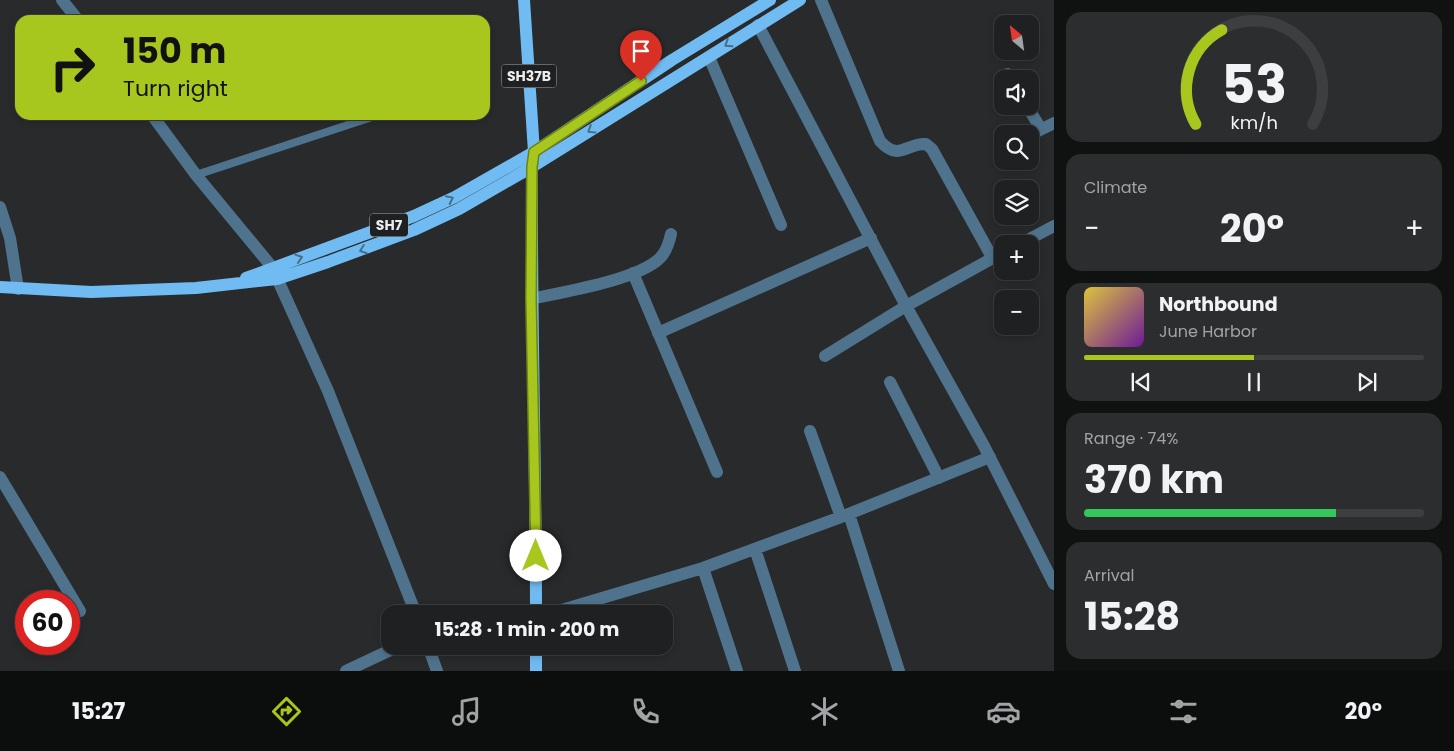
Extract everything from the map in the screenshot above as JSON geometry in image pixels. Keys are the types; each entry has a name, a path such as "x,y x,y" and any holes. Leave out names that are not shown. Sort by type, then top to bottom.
{"main road":[{"name":"SH37B","path":"524,0 534,152"},
{"path":"536,605 536,479 531,299 532,167 534,152 672,60 770,0"},
{"path":"532,167 800,0"},
{"name":"SH7","path":"274,273 414,216 455,196 534,152"},
{"name":"SH7","path":"0,287 91,292 196,288 237,282 328,262 414,230 459,208 532,167"},
{"path":"536,655 536,671"}],"street":[{"path":"62,0 74,15"},
{"path":"821,0 880,140 893,151 902,151 919,143 926,144 932,149 994,250"},
{"path":"758,25 906,306 990,457 1054,584"},
{"path":"709,56 781,225"},
{"path":"156,120 196,175 274,273 328,391 412,605"},
{"path":"1039,130 1054,123"},
{"path":"0,207 10,238 18,289"},
{"path":"1037,235 1054,226"},
{"path":"531,299 632,273 651,266 668,247 671,234"},
{"path":"658,333 871,238"},
{"path":"825,356 906,306 994,258"},
{"path":"632,273 717,472"},
{"path":"890,382 939,478"},
{"path":"810,431 845,516 899,671"},
{"path":"578,605 703,568 845,516 990,457"},
{"path":"0,477 67,590"},
{"path":"755,549 795,671"},
{"path":"703,568 737,671"},
{"path":"346,671 381,654"},
{"path":"431,655 437,671"}],"lane":[{"path":"196,175 363,120"}],"route":[{"path":"536,556 531,299 532,167 534,152 641,81"}]}
